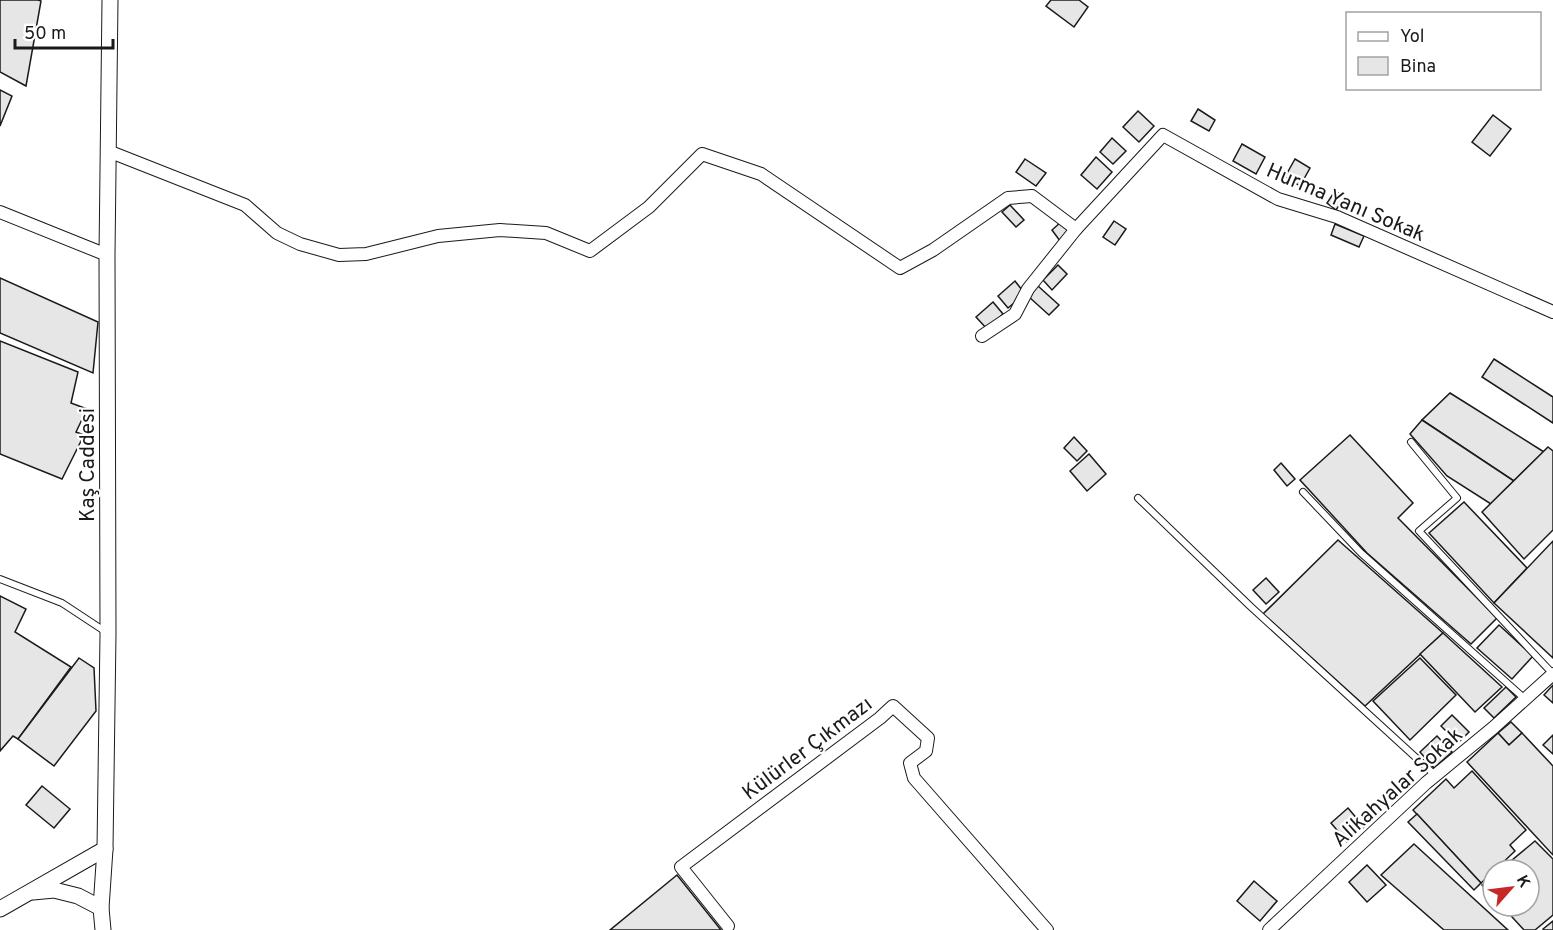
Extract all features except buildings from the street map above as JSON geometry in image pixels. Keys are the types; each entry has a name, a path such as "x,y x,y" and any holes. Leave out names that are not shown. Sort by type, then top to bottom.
{"street":[{"name":"Kaş Caddesi","path":"104,930 100,908 105,849 108,634 107,255 110,0"},
{"name":"Hurma Yanı Sokak","path":"1076,229 1163,135 1278,199 1337,217 1553,312"},
{"path":"108,151 245,205 278,233 300,244 339,255 366,254 438,236 500,230 546,233 590,250 649,207 702,154 761,174 900,268 933,250 1008,198 1032,196 1076,229 1028,289 1015,314 982,336"},
{"path":"0,212 107,255"},
{"name":"Alikahyalar Sokak","path":"1269,930 1435,776 1494,728 1553,674"},
{"name":"Külürler Çıkmazı","path":"728,926 681,867 893,706 928,738 926,751 910,763 914,778 1047,930"},
{"path":"0,909 105,849"},
{"path":"27,893 54,890 78,896 100,908"}],"lane":[{"path":"1411,442 1456,498 1419,531 1553,674"},
{"path":"1303,492 1361,553 1525,699"},
{"path":"1138,498 1250,606 1435,776"},
{"path":"0,579 62,603 108,634"}]}
